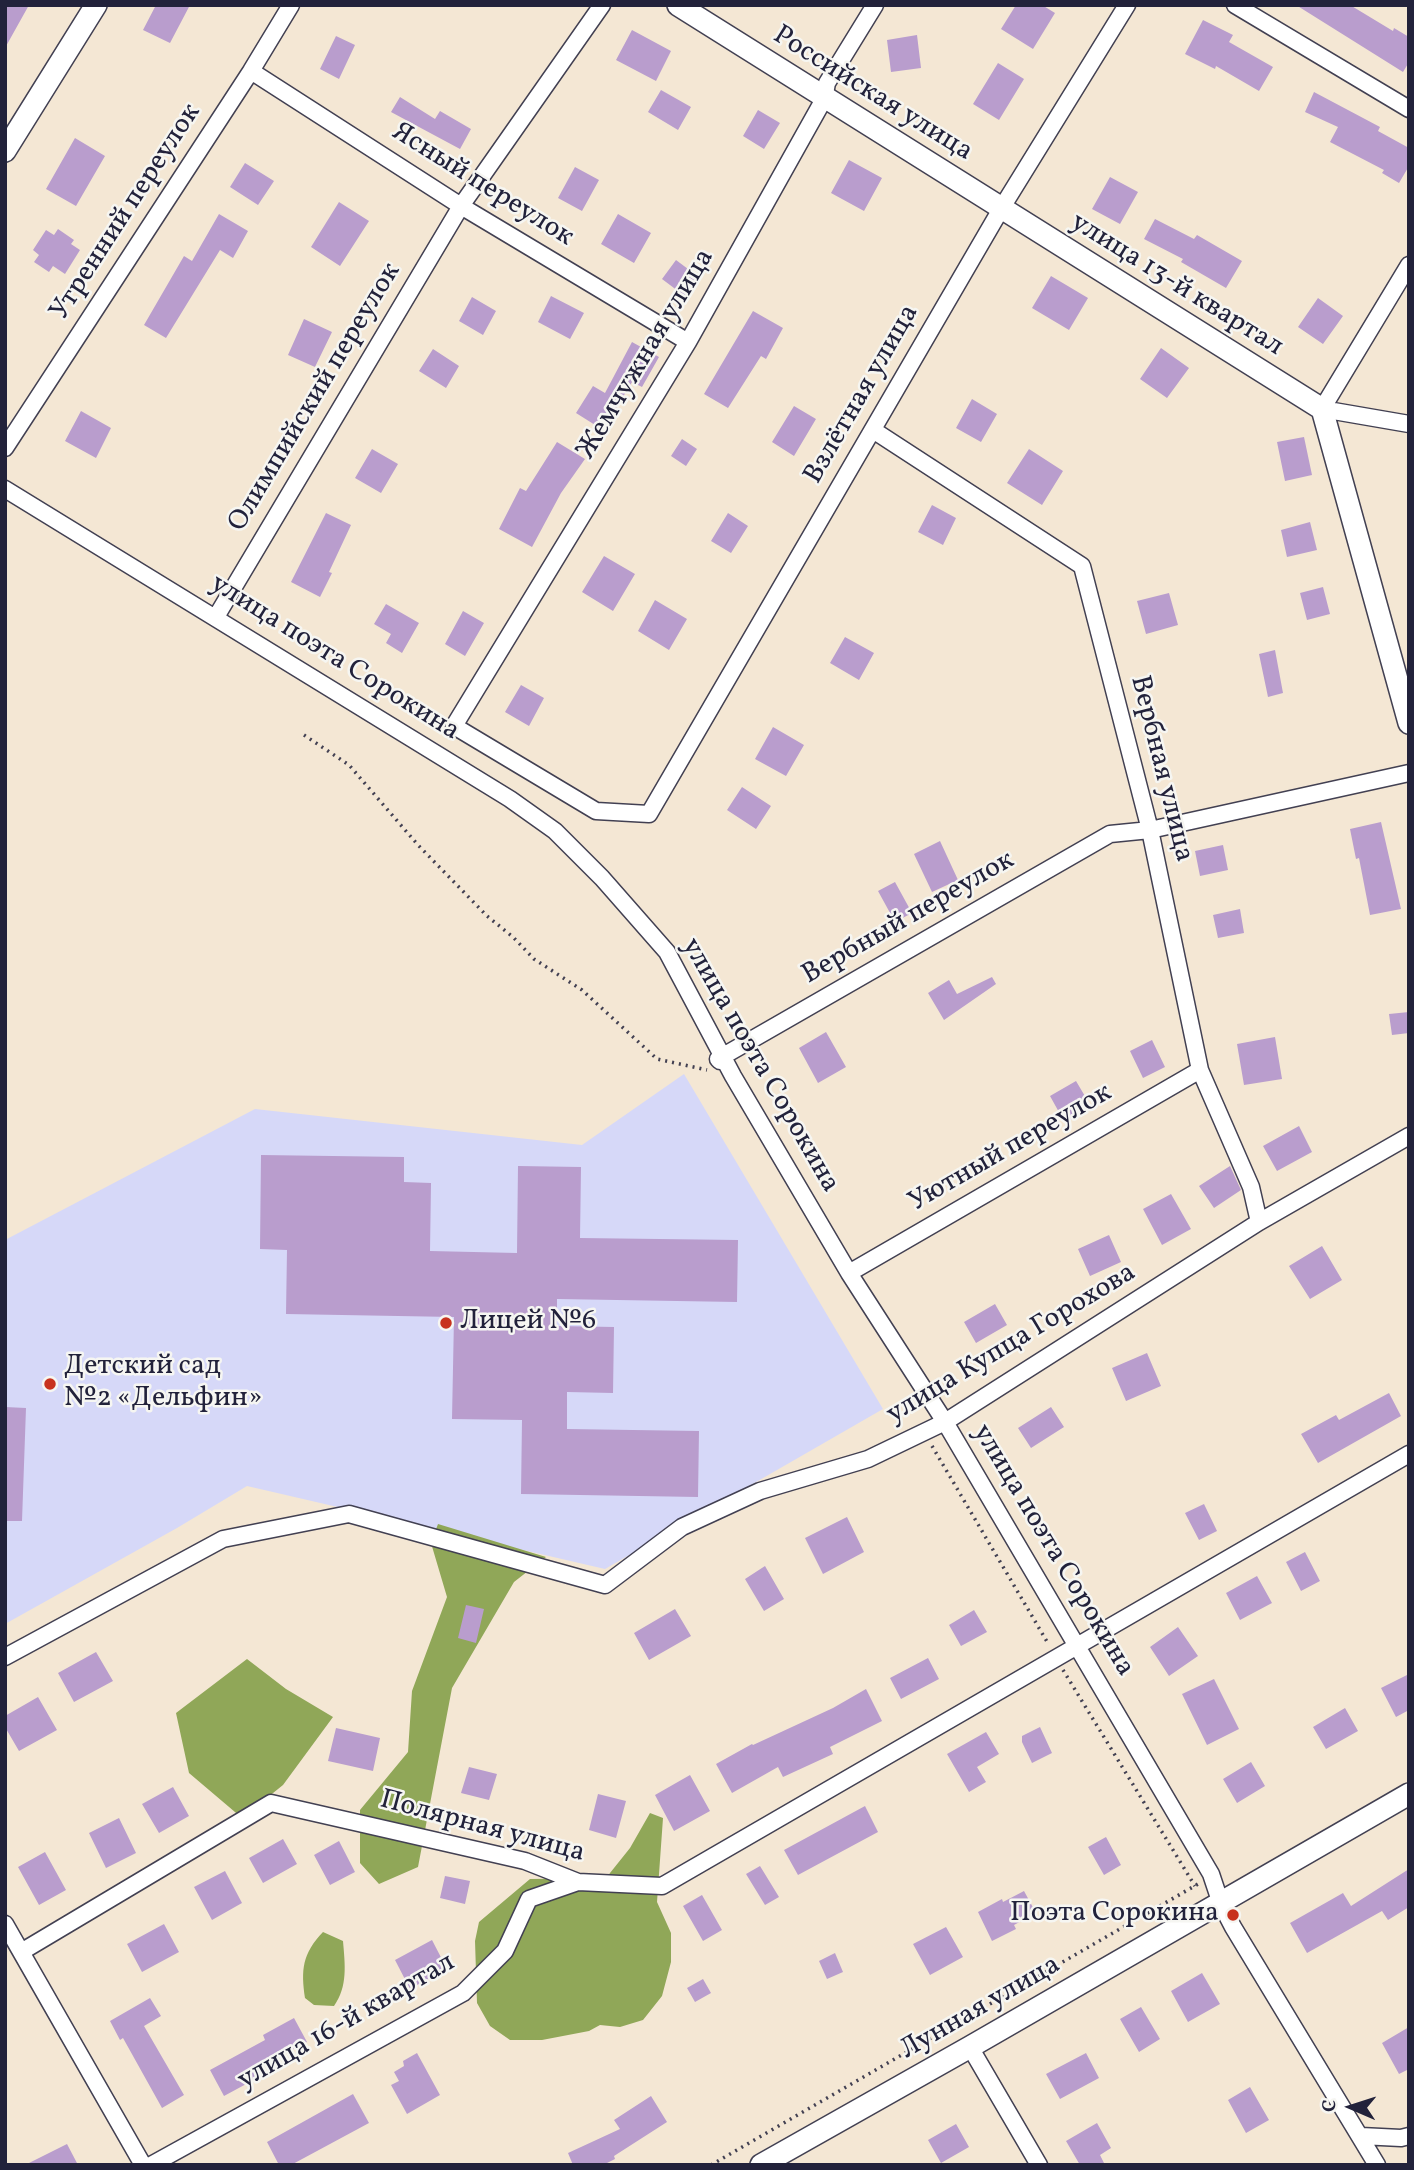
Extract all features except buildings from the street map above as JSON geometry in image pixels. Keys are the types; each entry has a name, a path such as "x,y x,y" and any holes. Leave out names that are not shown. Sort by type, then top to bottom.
{"street":[{"path":"5,150 96,5"},
{"name":"Утренний переулок","path":"5,448 251,71 291,5"},
{"name":"Олимпийский переулок","path":"216,617 461,206 602,5"},
{"name":"Российская улица","path":"678,5 1001,209"},
{"name":"Жемчужная улица","path":"649,814 596,811 454,726 688,342 824,99 827,83 875,5"},
{"name":"Взлётная улица","path":"649,814 1001,209 1128,5"},
{"path":"1235,5 1409,109"},
{"name":"Ясный переулок","path":"251,71 461,206 688,342"},
{"name":"улица 13-й квартал","path":"1001,209 1322,409"},
{"path":"1409,265 1322,409 1409,723"},
{"path":"1322,409 1409,424"},
{"name":"Вербная улица","path":"873,430 1082,566 1150,830 1200,1070 1251,1187 1259,1222"},
{"name":"улица поэта Сорокина","path":"5,489 510,799 555,831 602,878 667,952 733,1076 849,1273 946,1422 1211,1874 1221,1904 1377,2165"},
{"path":"1150,830 1409,773"},
{"name":"Вербный переулок","path":"733,1076 718,1059 1110,834 1150,830"},
{"name":"Уютный переулок","path":"849,1273 1200,1070"},
{"name":"улица Купца Горохова","path":"5,1657 223,1539 349,1514 605,1585 682,1527 760,1491 868,1460 946,1422 1259,1222 1409,1136"},
{"name":"Полярная улица","path":"21,1952 271,1803 525,1861 578,1882 662,1886 1409,1454"},
{"name":"Лунная улица","path":"761,2165 970,2048 1409,1794"},
{"name":"улица 16-й квартал","path":"151,2165 463,1993 505,1951 529,1899 578,1882"},
{"path":"5,1924 143,2165"},
{"path":"970,2048 1039,2165"},
{"path":"1361,2136 1409,2136"}],"path":[{"path":"304,735 349,765 418,845 487,916 534,959 582,990 657,1059 733,1076"},
{"path":"711,2165 1195,1886 1211,1874"}],"shaded area":[{"name":"Лицей №6","path":"684,1074 883,1409 605,1569 247,1486 5,1624 5,1240 255,1109 582,1145"}],"green space":[{"path":"438,1524 546,1557 514,1582 452,1688 418,1867 379,1884 360,1863 360,1810 408,1752 412,1691 447,1597 431,1543"},
{"path":"247,1659 286,1689 333,1717 283,1785 242,1818 189,1773 176,1713"},
{"path":"650,1813 663,1818 657,1902 671,1933 671,1962 662,1996 643,2020 620,2027 600,2025 589,2031 542,2040 510,2040 490,2026 477,2003 475,1941 479,1922 530,1879 606,1878 630,1848"},
{"path":"323,1932 343,1941 344,1983 334,2006 314,2005 305,1998 303,1979 307,1955"}],"place":[{"name":"Лицей №6","path":"446,1323"},
{"name":"Детский сад №2 «Дельфин»","path":"50,1384"},
{"name":"Поэта Сорокина","path":"1233,1915"}]}
